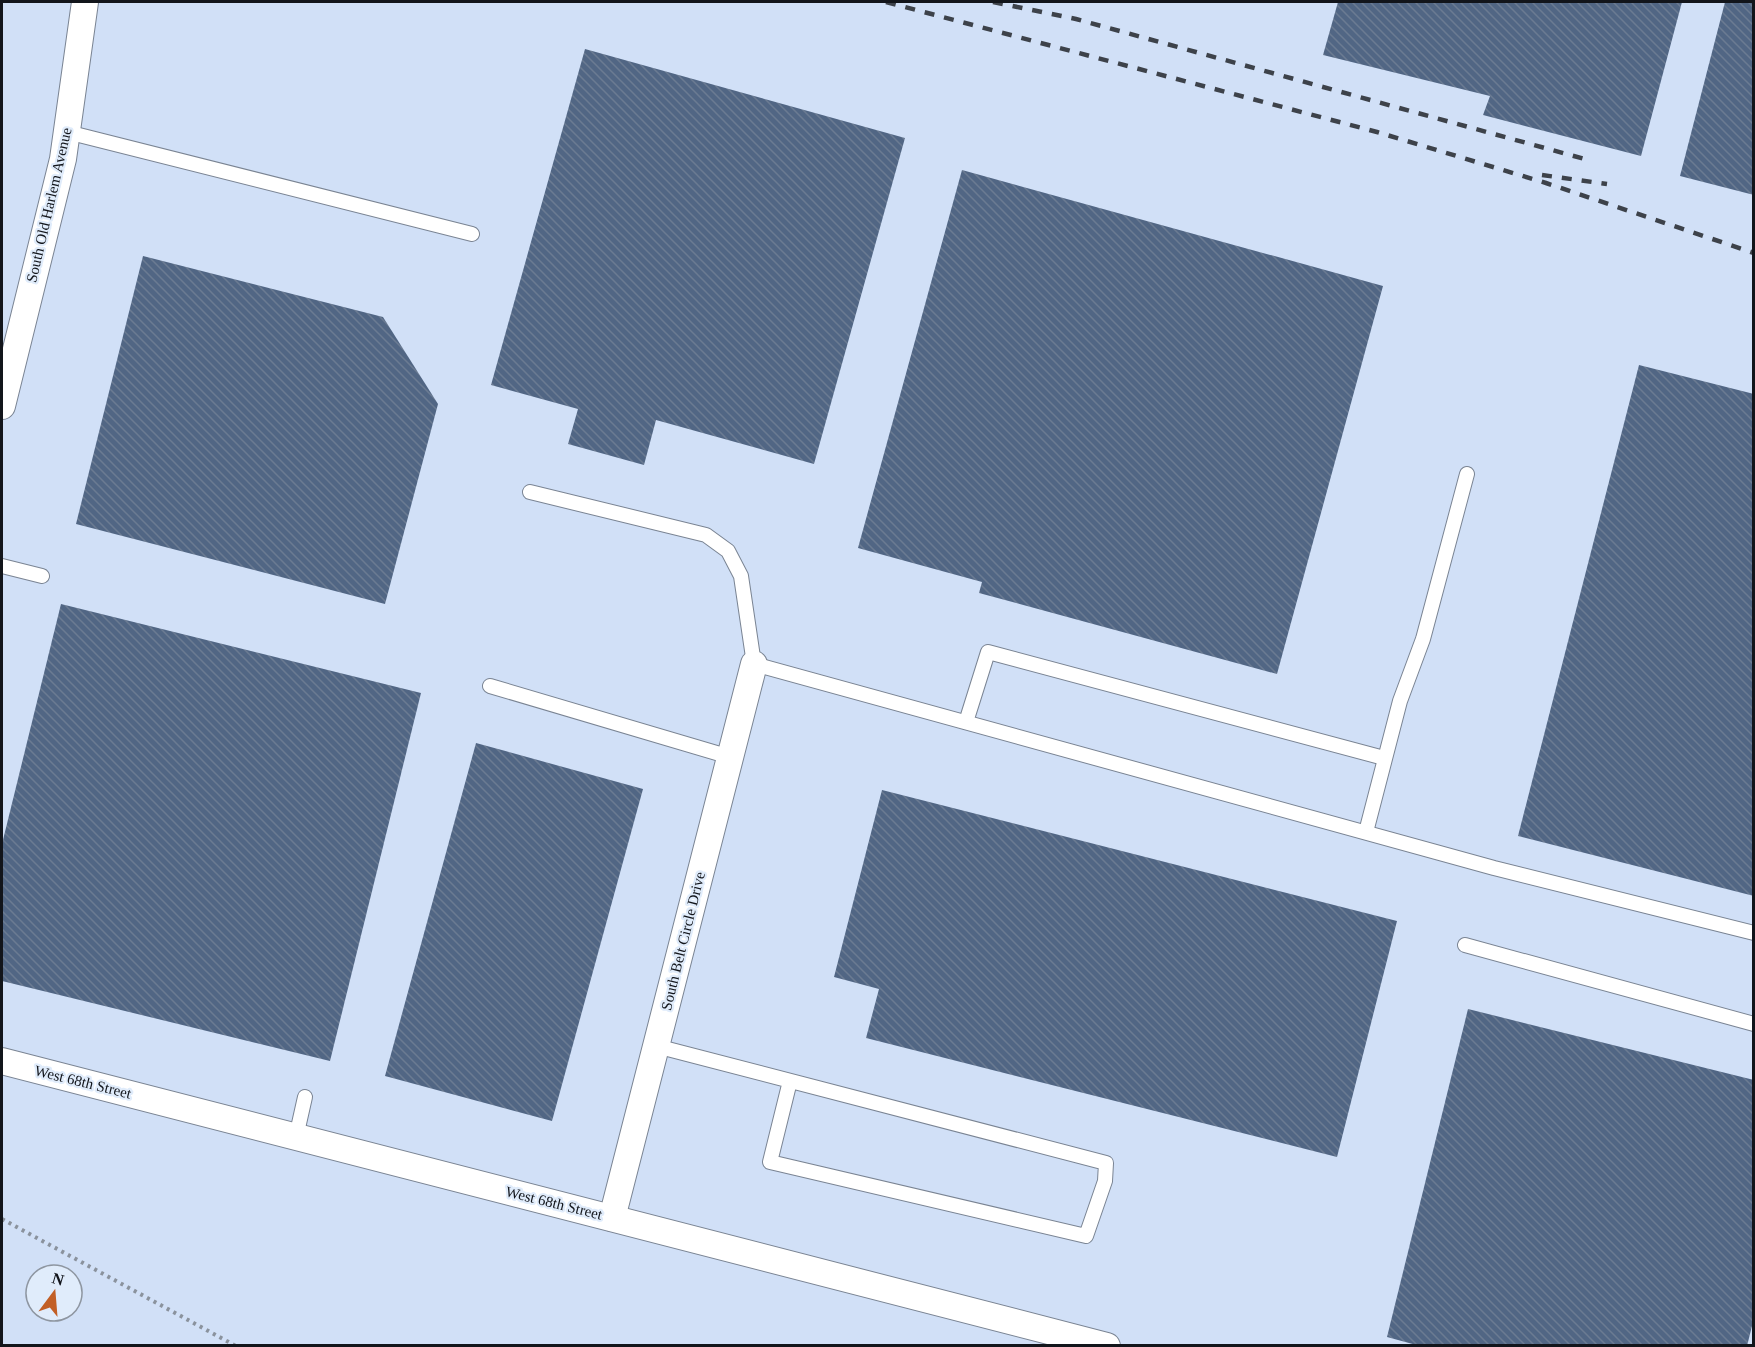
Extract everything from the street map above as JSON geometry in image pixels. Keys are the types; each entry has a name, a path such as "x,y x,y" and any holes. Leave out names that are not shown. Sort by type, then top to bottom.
{"street":[{"name":"South Old Harlem Avenue","path":"2,406 63,159 85,2"},
{"name":"South Belt Circle Drive","path":"612,1218 754,664"},
{"name":"West 68th Street","path":"2,1061 1107,1346"}],"lane":[{"path":"67,132 472,234"},
{"path":"1366,832 1400,701 1423,639 1467,474"},
{"path":"530,492 706,535 728,551 741,576 754,664 1494,868 1754,933"},
{"path":"2,566 42,576"},
{"path":"966,722 988,652 1384,758"},
{"path":"490,686 730,757"},
{"path":"1465,945 1754,1024"},
{"path":"656,1046 1106,1163 1105,1181 1086,1236 770,1162 790,1081"},
{"path":"296,1137 305,1097"}],"path":[{"path":"2,1218 236,1346"}],"shaded area":[{"path":"2,2 1753,2 1753,1345 2,1346"}],"building":[{"path":"1338,2 1682,2 1641,156 1483,115 1490,96 1323,55"},
{"path":"1725,2 1754,2 1754,195 1680,176"},
{"path":"585,49 905,138 814,464 656,420 644,465 568,444 578,409 491,385"},
{"path":"962,170 1383,286 1277,674 979,593 982,582 858,548"},
{"path":"143,256 383,317 438,404 385,604 76,524"},
{"path":"1639,365 1754,394 1754,896 1518,836"},
{"path":"61,604 421,693 330,1061 2,981 2,844"},
{"path":"476,743 643,789 552,1121 385,1076"},
{"path":"882,790 1397,921 1337,1157 866,1038 879,989 834,977"},
{"path":"1468,1009 1754,1080 1754,1318 1747,1346 1420,1346 1387,1337"}],"railway":[{"path":"886,2 1377,132 1546,183 1754,253"},
{"path":"993,2 1076,19 1592,161"},
{"path":"1542,175 1607,184"}]}
